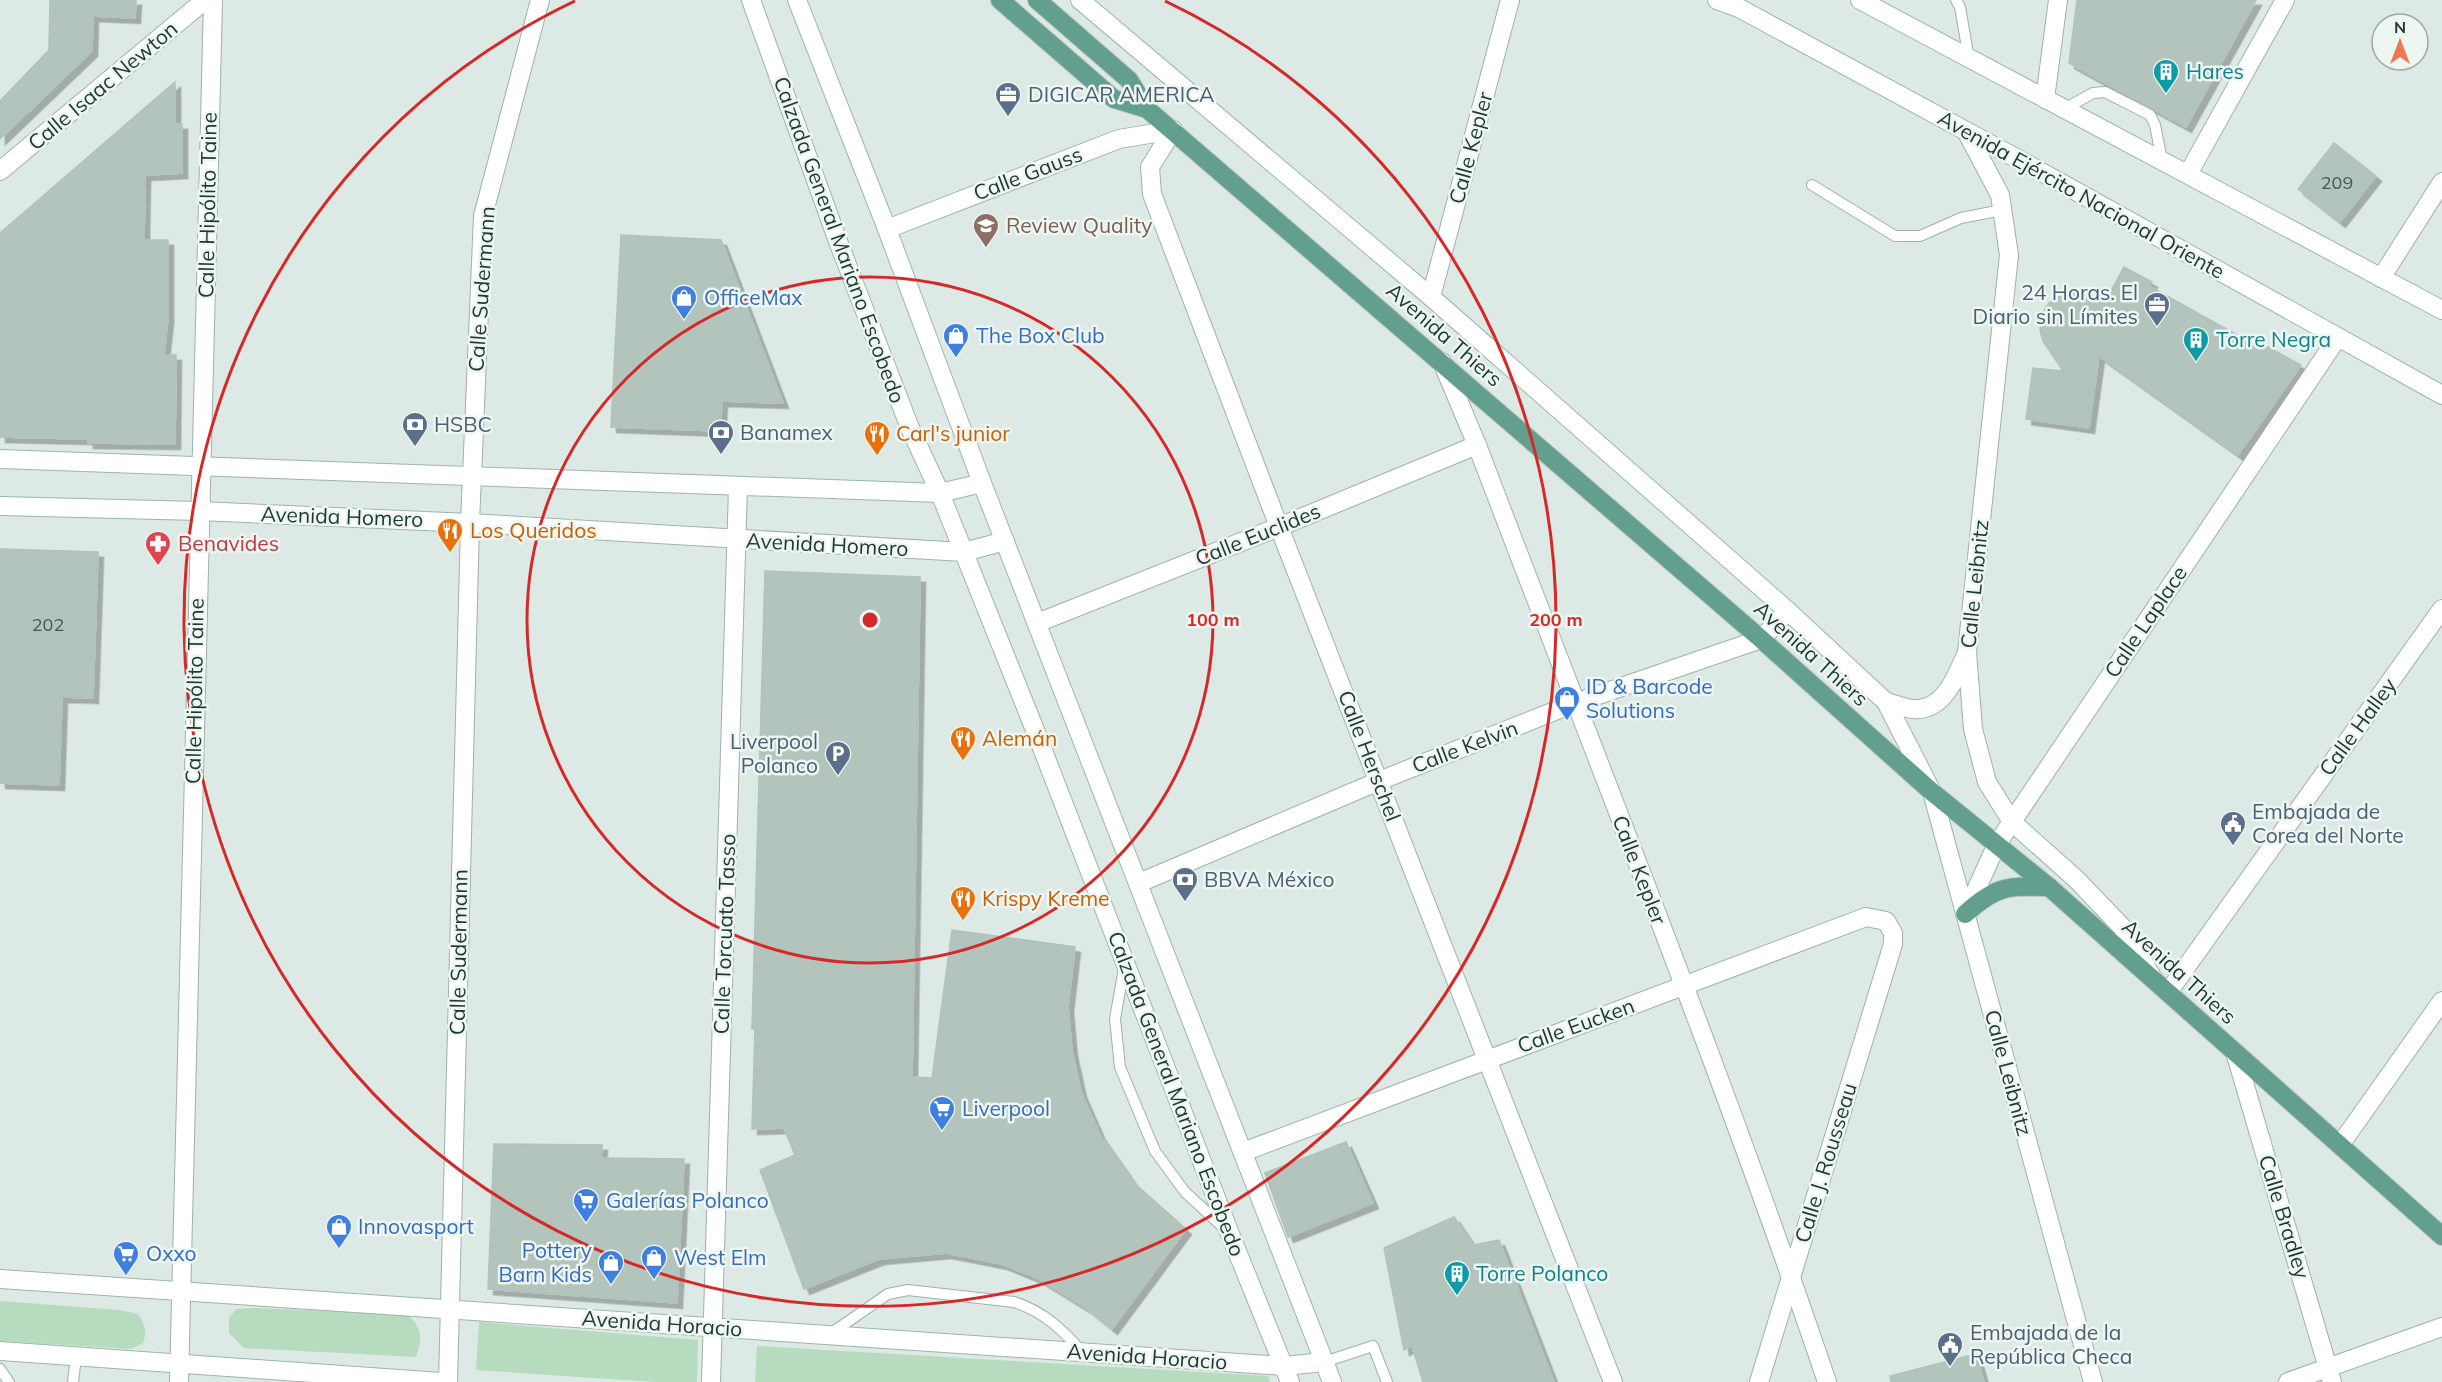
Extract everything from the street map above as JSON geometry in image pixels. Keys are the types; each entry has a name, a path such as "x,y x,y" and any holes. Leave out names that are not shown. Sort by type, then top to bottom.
{"main road":[{"path":"1000,0 1114,99 1147,109"},
{"path":"1037,0 1129,80 1147,109"},
{"name":"Avenida Thiers","path":"1147,109 1761,639 1932,792 2049,887 2442,1236"},
{"path":"1965,914 1980,900 1998,890 2012,886 2049,887"}],"street":[{"name":"Calle Isaac Newton","path":"0,171 205,0"},
{"name":"Calle Hipólito Taine","path":"179,1373 213,0"},
{"name":"Calle Sudermann","path":"448,1382 470,523 483,216 540,0"},
{"name":"Calzada General Mariano Escobedo","path":"751,0 839,244 909,428 940,493 964,552 1287,1374"},
{"name":"Calzada General Mariano Escobedo","path":"797,0 887,229 982,483 1332,1382"},
{"name":"Avenida Thiers","path":"1080,0 1431,297 1788,611 1886,702"},
{"name":"Calle Kepler","path":"1431,297 1510,0"},
{"name":"Avenida Ejército Nacional Oriente","path":"1717,0 1739,9 1966,131 2442,395"},
{"path":"1860,0 2442,310"},
{"path":"2045,99 2058,0"},
{"path":"2188,174 2285,0"},
{"name":"Calle Gauss","path":"887,229 1119,139 1173,130"},
{"name":"Calle Herschel","path":"1173,130 1150,167 1152,194 1279,527 1613,1382"},
{"name":"Calle Leibnitz","path":"1966,131 2000,195 2008,255 1967,652 1973,729 1987,782 2012,822 2076,879 2122,927 2162,987"},
{"path":"2381,278 2442,182"},
{"name":"Calle Laplace","path":"1965,914 1997,844 2338,337"},
{"name":"Calle Kepler","path":"1442,362 1477,445 1683,986 1791,1276 1827,1382"},
{"name":"Calle Euclides","path":"1038,622 1279,527 1477,445"},
{"path":"0,459 940,493 982,483"},
{"name":"Calle Torcuato Tasso","path":"711,1382 738,487"},
{"name":"Avenida Homero","path":"0,506 199,511 470,523 964,552 1005,541"},
{"name":"Calle Halley","path":"2162,987 2442,609"},
{"name":"Calle Kelvin","path":"1139,883 1379,781 1575,704 1761,639 1788,611"},
{"path":"1886,702 1912,709 1935,704 1952,686 1967,652"},
{"name":"Calle Leibnitz","path":"1886,702 1932,792 2093,1382"},
{"name":"Calle Eucken","path":"1243,1152 1866,917 1876,917 1886,921 1893,933 1893,944"},
{"name":"Calle J. Rousseau","path":"1759,1382 1893,944"},
{"path":"2340,1145 2442,1001"},
{"name":"Calle Bradley","path":"2235,1052 2330,1375"},
{"name":"Avenida Horacio","path":"0,1280 1083,1353 1287,1374 1324,1362"},
{"path":"2288,1382 2330,1375 2442,1327"},
{"path":"0,1352 76,1357 179,1373 441,1382"}],"lane":[{"path":"1956,0 1960,7 1969,59"},
{"path":"2064,109 2092,93 2105,92 2150,115 2155,125 2162,160"},
{"path":"1812,185 1895,236 1920,236 1961,218 2002,210"},
{"path":"1125,962 1115,1019 1120,1067 1155,1151 1185,1192 1230,1233"},
{"path":"828,1335 888,1294 908,1290 1014,1302 1030,1307 1061,1328 1083,1353"},
{"path":"1324,1362 1373,1346 1387,1382"},
{"path":"74,1382 76,1357"},
{"path":"0,1370 9,1382"}],"green space":[{"path":"0,1301 119,1310 138,1314 145,1328 143,1343 131,1349 0,1341"},
{"path":"237,1309 408,1314 419,1329 420,1344 416,1357 244,1348 229,1333 229,1317"},
{"path":"479,1322 698,1340 697,1382 656,1382 476,1370"},
{"path":"757,1346 1268,1376 1270,1382 755,1382"}],"building":[{"path":"50,0 136,0 135,18 93,16 92,51 0,139 0,101 49,50"},
{"name":"Hares","path":"2077,0 2256,0 2186,127 2069,63"},
{"path":"175,82 175,124 182,124 182,173 145,175 144,240 168,240 168,318 164,355 176,355 175,444 88,443 88,439 0,437 0,233"},
{"path":"2334,143 2376,176 2340,222 2298,189"},
{"name":"OfficeMax","path":"621,235 721,240 783,403 722,401 720,431 611,427"},
{"name":"Torre Negra","path":"2124,267 2152,282 2149,286 2255,345 2257,341 2301,365 2238,455 2099,356 2089,428 2026,419 2033,368 2063,371 2043,341 2040,330 2043,312 2049,303 2069,293 2088,295 2104,304"},
{"path":"0,549 98,552 93,698 62,697 59,785 0,783"},
{"path":"765,571 920,577 912,1077 932,1078 952,930 1075,947 1068,1007 1072,1051 1081,1092 1100,1135 1133,1182 1186,1229 1112,1329 1086,1308 1039,1279 1002,1264 946,1253 879,1259 804,1289 760,1170 795,1155 784,1128 752,1129 755,1029 752,1029"},
{"path":"1346,1142 1373,1203 1288,1237 1265,1173"},
{"name":"Galerías Polanco","path":"494,1144 602,1145 601,1158 684,1159 677,1303 488,1289"},
{"name":"Torre Polanco","path":"1454,1217 1473,1245 1499,1240 1554,1382 1423,1382 1412,1346 1404,1350 1384,1248"},
{"name":"Embajada de la República Checa","path":"1976,1354 1984,1382 1891,1382 1890,1376"}],"place":[{"name":"Hares","path":"2166,95"},
{"name":"DIGICAR AMERICA","path":"1008,118"},
{"name":"Review Quality","path":"986,249"},
{"name":"OfficeMax","path":"684,321"},
{"name":"24 Horas. El Diario sin Límites","path":"2157,328"},
{"name":"The Box Club","path":"956,359"},
{"name":"Torre Negra","path":"2196,363"},
{"name":"HSBC","path":"415,448"},
{"name":"Banamex","path":"721,456"},
{"name":"Carl's junior","path":"877,457"},
{"name":"Los Queridos","path":"450,554"},
{"name":"Benavides","path":"158,567"},
{"name":"ID & Barcode Solutions","path":"1567,722"},
{"name":"Alemán","path":"963,762"},
{"name":"Liverpool Polanco","path":"838,777"},
{"name":"Embajada de Corea del Norte","path":"2233,847"},
{"name":"BBVA México","path":"1185,903"},
{"name":"Krispy Kreme","path":"963,922"},
{"name":"Liverpool","path":"942,1132"},
{"name":"Galerías Polanco","path":"586,1224"},
{"name":"Innovasport","path":"339,1250"},
{"name":"Oxxo","path":"126,1277"},
{"name":"West Elm","path":"654,1281"},
{"name":"Pottery Barn Kids","path":"611,1286"},
{"name":"Torre Polanco","path":"1457,1297"},
{"name":"Embajada de la República Checa","path":"1950,1368"}]}
